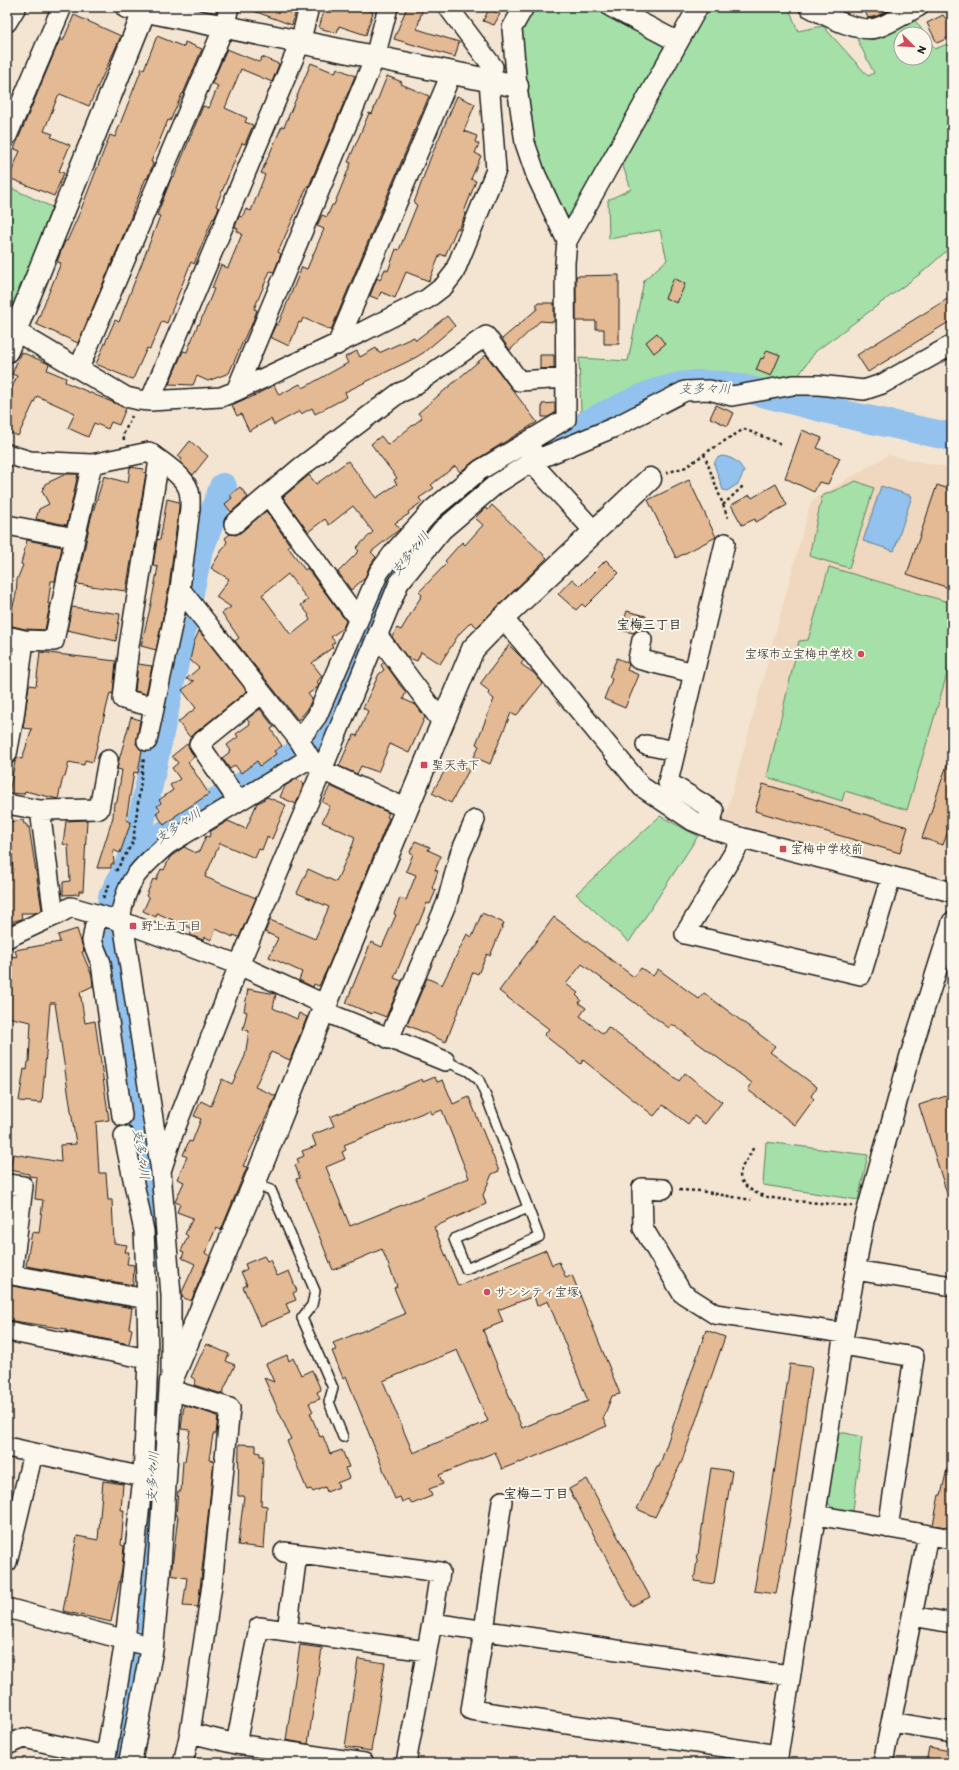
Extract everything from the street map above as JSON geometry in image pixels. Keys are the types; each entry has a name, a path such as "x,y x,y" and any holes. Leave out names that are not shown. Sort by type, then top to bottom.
{"street":[{"path":"7,22 16,7"},
{"path":"7,136 62,7"},
{"path":"145,401 300,43 309,7"},
{"path":"236,391 375,57 388,7"},
{"path":"448,7 493,67 489,81 496,170 454,273 444,286 427,299 337,344 221,397 145,401 126,396 79,368 10,336 140,8 227,17 300,43 375,57 451,74 489,81 517,86"},
{"path":"524,7 512,28 517,86 525,143 536,175 567,241"},
{"path":"611,7 678,42"},
{"path":"299,740 317,716 379,572 394,552 433,509 480,470 566,419 565,263 567,241 698,7"},
{"path":"817,9 838,22 868,29 876,28 918,7"},
{"path":"79,368 227,17"},
{"path":"337,344 451,74"},
{"path":"234,524 301,467 399,393 409,389 486,336 519,381 566,378"},
{"path":"161,1171 173,1134 316,764 378,636 399,584 442,530 495,485 531,462 615,427 685,391 709,390 732,396 793,385 819,385 864,390 882,384 952,345"},
{"path":"534,438 531,462 594,531"},
{"path":"7,454 30,461 92,464 149,452 171,469 187,485 190,496 190,508 180,589 146,750"},
{"path":"154,707 122,699 159,460"},
{"path":"7,754 16,638 54,641 92,464"},
{"path":"171,1386 324,1008 473,649 503,618 650,479"},
{"path":"268,496 358,620"},
{"path":"7,525 75,538"},
{"path":"709,827 714,811 668,782 725,543"},
{"path":"180,589 299,740 316,764 407,808"},
{"path":"503,618 642,787 688,818 709,827 743,838 952,892"},
{"path":"378,636 442,722"},
{"path":"642,640 638,659 694,673"},
{"path":"238,802 199,744 262,693"},
{"path":"646,745 675,751"},
{"path":"7,804 40,810 99,810 108,760"},
{"path":"7,1745 24,1738 105,1760 160,1566 171,1386 171,1295 161,1171 122,922 122,901 130,882 147,862 168,844 238,802 316,764"},
{"path":"40,810 54,916"},
{"path":"389,1038 447,902 460,854 475,820"},
{"path":"743,838 685,934 861,975 891,877"},
{"path":"7,938 71,907 99,914 239,965 324,1008 389,1038 445,1061"},
{"path":"99,914 92,941 101,963 122,1116"},
{"path":"502,1501 484,1631 471,1710 777,1759 843,1339 864,1221 910,1055 952,922"},
{"path":"124,1136 144,1231 148,1359 137,1643 130,1763"},
{"path":"7,1184 23,1186 12,1275 147,1299"},
{"path":"663,1189 642,1188 643,1228 682,1293 715,1314 843,1339 914,1357 888,1528"},
{"path":"855,1270 952,1286"},
{"path":"7,1331 148,1359"},
{"path":"171,1386 230,1408 212,1584 190,1733 183,1763"},
{"path":"7,1447 143,1477"},
{"path":"7,1562 32,1453"},
{"path":"816,1515 952,1539"},
{"path":"883,1763 928,1535"},
{"path":"287,1631 291,1553 440,1572 406,1763"},
{"path":"7,1608 137,1643"},
{"path":"912,1616 952,1623"},
{"path":"432,1623 789,1675"},
{"path":"236,1744 259,1627 426,1651"},
{"path":"891,1722 952,1732"},
{"path":"190,1733 309,1759 364,1763"}],"lane":[{"path":"445,1061 468,1071 479,1080 528,1208 539,1237 466,1269 454,1239 528,1208"},
{"path":"254,1184 271,1190 315,1291 312,1305 302,1318 333,1388 329,1402 343,1437"}],"path":[{"path":"126,457 123,435 145,401"},
{"path":"650,479 657,475 686,467 704,454 744,430 781,444"},
{"path":"704,454 728,518"},
{"path":"724,505 743,486"},
{"path":"116,872 133,842 146,750"},
{"path":"99,914 112,878"},
{"path":"753,1148 751,1156 742,1166 740,1171 740,1176 747,1187 768,1197 853,1206"},
{"path":"700,1191 751,1200"}],"shaded area":[{"name":"宝塚市立宝梅中学校","path":"888,455 952,468 952,872 939,877 723,820 728,808 811,501"}],"green space":[{"path":"529,7 602,7 661,37 664,46 574,215 562,218 535,151 520,26"},
{"path":"705,7 783,7 790,11 798,31 823,26 868,76 874,73 857,39 893,26 893,66 933,66 933,46 935,49 952,42 952,246 924,271 816,351 798,376 755,384 734,378 674,375 581,412 579,358 628,361 644,280 667,260 660,230 609,239 608,200 631,189 620,158"},
{"path":"914,19 919,26 894,26"},
{"path":"7,186 52,207 15,304 7,305"},
{"path":"856,481 874,488 849,568 809,556 822,496"},
{"path":"829,567 952,603 952,657 907,810 845,791 842,801 767,777 799,641 808,640"},
{"path":"660,816 698,836 629,942 576,894"},
{"path":"766,1142 868,1155 858,1200 763,1185"},
{"path":"837,1431 862,1437 853,1511 833,1509 826,1500"}],"water":[{"path":"722,456 735,461 740,465 744,472 738,484 727,491 723,490 714,464 717,458"},
{"path":"881,486 912,496 894,551 863,541"}],"building":[{"path":"252,7 297,7 292,25 251,10"},
{"path":"325,7 358,7 373,12 366,35 339,26 337,33 319,28"},
{"path":"407,7 423,7 417,29 459,42 455,57 394,39"},
{"path":"863,7 895,7 877,16 868,18"},
{"path":"489,9 500,14 494,25 483,21"},
{"path":"74,15 121,36 89,106 60,94 58,96 44,131 53,134 51,137 70,145 59,171 64,173 54,196 9,178 20,151 14,149 60,39 63,41"},
{"path":"943,15 946,19 952,16 952,36 937,43 933,35 933,26 928,26 927,23"},
{"path":"157,36 184,47 185,42 202,49 183,94 170,121 168,120 151,162 153,163 152,167 147,179 146,178 78,343 36,324 61,263 57,262 65,241 67,241 80,212 110,135 115,137 142,68 144,69"},
{"path":"227,49 259,62 262,57 279,64 272,82 241,69 225,108 247,118 245,122 253,125 245,144 242,143 216,206 219,208 214,219 213,218 194,264 191,262 167,323 162,321 150,349 147,348 133,379 129,378 96,364 115,320 119,322 160,216 157,215 172,176 174,177 203,106 209,108 218,86 212,83"},
{"path":"311,63 335,73 337,68 355,76 309,186 308,185 278,252 281,254 274,272 270,271 254,309 257,310 250,329 249,328 229,373 208,381 197,376 193,385 169,384 183,351 187,352 198,324 199,325 214,289 212,288 221,265 228,268 242,234 237,231 238,229 235,227 239,216 242,217 246,209 251,211 265,175 261,173 282,126 284,127"},
{"path":"387,76 402,82 401,84 429,96 331,330 303,318 301,323 299,322 289,346 270,337 276,324 278,325 302,267 307,269 324,229 317,226 322,215 327,217 332,205 334,205 351,163 348,162 369,113 372,114"},
{"path":"457,96 475,104 464,131 477,136 475,142 479,144 475,153 481,156 471,179 476,181 464,212 466,213 459,229 457,228 445,256 440,254 429,281 406,272 395,298 381,292 378,299 370,296 377,278 380,280 385,269 388,271 396,249 399,250 417,205 414,203 430,159"},
{"path":"619,275 619,344 604,344 604,329 596,329 596,321 576,321 576,276"},
{"path":"674,278 685,284 677,303 665,298"},
{"path":"952,296 952,320 868,372 857,355"},
{"path":"537,303 554,303 554,322 540,321 510,350 502,339 537,309"},
{"path":"447,316 455,326 423,353 345,392 347,397 315,414 312,408 301,414 300,411 274,425 271,419 249,431 241,414 237,416 232,405 247,398 248,399 274,385 279,395 300,384 303,388 348,363 345,357 357,351 360,357 376,348 379,353 414,337 416,340"},
{"path":"657,333 665,344 654,353 646,342"},
{"path":"767,350 780,355 771,376 756,370 761,358 763,359"},
{"path":"21,352 49,364 47,370 66,378 65,382 126,408 119,425 111,422 108,429 94,423 88,437 68,428 75,413 37,396 18,436 7,431 7,400 17,376 12,374"},
{"path":"486,355 537,422 474,461 460,472 455,466 431,485 434,488 419,498 422,502 408,512 409,514 395,523 400,529 371,552 376,557 369,567 365,578 351,590 338,572 359,551 356,548 373,532 353,506 329,525 325,519 308,532 283,497 309,475 316,484 348,461 376,498 397,484 394,480 397,478 371,444 381,436 388,445 422,418 418,413"},
{"path":"540,355 554,355 554,368 540,369"},
{"path":"555,403 555,413 548,417 542,417 542,404"},
{"path":"716,405 734,413 728,426 710,418"},
{"path":"802,430 822,438 817,448 840,458 828,484 819,482 814,492 785,478"},
{"path":"190,441 208,456 193,475 180,462 182,459 178,456"},
{"path":"130,467 144,469 143,472 146,473 126,591 77,584 91,518 104,476 128,483"},
{"path":"66,474 78,474 67,525 36,519 39,509 49,504 42,491 45,484"},
{"path":"689,480 716,537 676,558 648,500"},
{"path":"776,484 787,505 756,522 755,519 742,525 731,505 750,495 752,498"},
{"path":"937,485 952,490 952,589 907,574"},
{"path":"240,487 248,497 231,512 225,504 232,498 230,495"},
{"path":"167,499 179,502 179,507 169,587 156,650 141,646 158,567 153,566 157,539 160,540"},
{"path":"492,505 547,558 477,627 471,622 459,634 440,664 421,652 417,661 407,657 392,637 397,628 401,630 422,595 419,592 447,563 445,561 462,542 465,545 483,525 475,518 485,508 488,510"},
{"path":"266,511 290,545 288,547 305,570 307,568 346,621 343,628 331,637 335,642 331,645 333,647 312,663 322,676 317,682 319,684 318,687 308,694 312,699 307,710 298,720 235,641 239,638 222,613 231,607 216,597 229,579 211,568 227,542 225,538 230,534 236,535","holes":["288,574 308,600 301,605 309,615 310,620 291,635 262,595"]},
{"path":"27,540 62,547 55,581 51,581 48,604 50,604 45,630 25,629 8,625 16,594 17,580 23,565 21,564"},
{"path":"606,560 619,573 585,607 582,604 576,610 558,594 572,579 580,586"},
{"path":"72,607 120,614 116,641 67,630"},
{"path":"627,611 646,616 642,629 633,633 621,630"},
{"path":"199,631 247,691 190,737 178,722 196,708 182,690 194,681 186,679 199,668 190,660 194,642"},
{"path":"509,645 524,660 521,664 535,674 542,684 516,716 511,713 490,764 474,757 479,746 476,744 494,699 488,694 489,691 480,684"},
{"path":"40,652 116,661 113,694 110,693 93,762 85,760 84,765 69,762 65,777 63,777 58,799 25,791 24,794 9,793 15,762 17,758 22,759 32,729 23,728 29,685 36,686"},
{"path":"617,658 628,663 629,665 627,670 639,675 625,708 604,699 612,679 609,677"},
{"path":"384,662 406,692 403,699 416,705 425,717 409,753 390,744 378,772 361,766 357,774 339,766 351,739 352,740 354,735 357,736 368,711 363,708 379,674 384,670 381,665"},
{"path":"138,664 152,666 146,694 135,691"},
{"path":"260,709 274,727 271,729 282,746 274,751 276,754 260,766 257,761 241,773 235,765 230,769 222,758 231,751 227,745 238,737 236,734 250,724 247,719"},
{"path":"131,717 140,720 136,744 142,750 138,773 134,772 126,820 131,822 120,853 113,850 114,864 111,864 111,868 97,868 113,817 114,802 117,802 122,770 117,769"},
{"path":"187,744 194,757 188,762 209,794 164,825 156,813 160,810 157,806 161,803 159,800 173,790 170,785 180,779 172,768 178,763 172,756"},
{"path":"950,756 952,757 952,820 943,845 922,838"},
{"path":"451,760 469,770 451,803 432,793"},
{"path":"296,779 304,783 296,804 280,797 285,786"},
{"path":"763,784 908,827 900,853 755,811"},
{"path":"330,786 389,813 387,817 389,818 328,967 319,986 314,984 313,987 299,980 302,972 269,957 278,938 265,932 270,920 315,939 329,907 297,893 308,869 336,882 355,837 322,822 330,806 322,802"},
{"path":"267,797 286,805 272,839 267,837 262,850 259,849 255,858 220,843 205,877 256,898 239,937 233,935 233,937 216,929 211,940 205,937 203,940 190,935 193,929 157,913 156,917 143,911 149,898 146,896 153,879 156,880 161,869 164,870 170,857 184,847 196,853 197,851 199,852 206,836 209,837 211,831 228,821 246,829 257,803"},
{"path":"23,820 24,824 27,824 27,827 29,827 42,910 35,913 21,913 22,919 7,923 7,893 9,892 7,871 13,870 9,822"},
{"path":"87,820 83,891 79,891 79,894 63,895 63,882 70,881 68,845 63,844 66,821"},
{"path":"415,841 430,847 428,850 441,856 435,870 438,871 432,888 436,890 430,904 427,903 394,978 402,981 386,1017 373,1012 372,1014 346,1003 371,942 382,947 396,915 394,914 400,898 406,900 416,875 406,871 413,854 410,852"},
{"path":"482,913 504,923 490,956 487,954 478,974 473,972 446,1042 407,1025 427,978 442,985 467,934 472,937"},
{"path":"554,917 634,977 641,968 653,976 658,969 699,999 704,993 775,1046 770,1052 817,1087 811,1096 814,1099 795,1125 748,1090 752,1083 672,1024 669,1028 582,964 566,984 578,993 576,995 581,1000 579,1003 586,1008 580,1016 603,1034 608,1027 679,1081 685,1073 722,1102 705,1124 694,1116 688,1124 663,1105 654,1116 583,1060 581,1064 544,1035 549,1029 499,991"},
{"path":"77,929 84,951 82,952 92,976 93,986 80,992 85,1023 95,1021 109,1120 96,1122 99,1173 106,1173 108,1200 112,1200 114,1243 127,1245 125,1252 129,1252 127,1264 134,1265 133,1285 26,1266 32,1232 39,1233 43,1200 35,1199 37,1177 10,1170 13,1154 61,1162 60,1145 76,1144 55,1003 50,1003 42,1103 19,1101 24,1069 27,1070 29,1062 31,1022 7,1017 7,955 17,957 15,950 60,942 58,935"},
{"path":"248,989 276,994 273,1008 297,1019 299,1013 307,1017 290,1060 271,1052 255,1087 276,1096 243,1166 247,1167 221,1230 216,1228 205,1253 210,1256 191,1301 182,1297 182,1292 195,1264 182,1258 184,1252 181,1251 188,1236 185,1234 193,1218 177,1212 180,1204 175,1202 184,1182 177,1179 187,1157 183,1155 189,1141 192,1142 201,1119 194,1116 201,1101 211,1106 222,1079 232,1084 245,1056 249,1031 243,1029 247,1012 244,1011"},
{"name":"サンシティ宝塚","path":"435,1077 437,1082 443,1080 453,1104 469,1097 499,1171 492,1174 483,1195 486,1204 434,1227 458,1286 546,1250 552,1265 559,1262 566,1278 572,1275 620,1394 612,1396 603,1419 607,1426 520,1463 502,1469 495,1452 439,1475 443,1484 429,1489 432,1496 412,1504 409,1499 402,1502 400,1497 395,1499 346,1376 343,1378 332,1351 336,1350 333,1343 405,1314 394,1288 397,1286 382,1249 333,1270 296,1179 300,1178 295,1165 299,1163 297,1159 304,1156 302,1151 316,1146 312,1135 334,1126 330,1117 422,1079 423,1082","holes":["430,1110 432,1114 442,1110 469,1178 350,1226 326,1167 345,1159 342,1152 346,1150 344,1145","534,1296 537,1306 548,1301 588,1401 522,1428 483,1330 503,1322 498,1310","457,1350 488,1421 413,1453 383,1381"]},
{"path":"952,1094 952,1199 949,1200 919,1105"},
{"path":"264,1256 267,1261 270,1260 277,1276 289,1271 297,1291 293,1293 296,1300 286,1304 290,1313 260,1326 243,1287 247,1285 241,1272 247,1269 245,1264"},
{"path":"7,1285 132,1308 129,1328 132,1329 129,1344 66,1331 66,1329 7,1320"},
{"path":"706,1330 725,1337 682,1461 655,1517 637,1509 657,1467 659,1467"},
{"path":"206,1344 229,1354 226,1361 235,1365 222,1394 194,1385 196,1380 191,1377"},
{"path":"287,1355 289,1361 293,1358 301,1375 312,1370 321,1390 317,1392 320,1399 309,1403 313,1412 310,1413 320,1437 323,1436 330,1454 342,1450 349,1467 345,1468 349,1478 337,1483 339,1487 327,1492 325,1487 313,1492 311,1489 307,1490 287,1441 291,1439 264,1378 274,1382 266,1364"},
{"path":"790,1364 812,1367 792,1506 776,1594 754,1591 771,1495"},
{"path":"184,1405 218,1416 216,1434 213,1434 209,1460 214,1461 198,1607 183,1606 187,1578 171,1575 178,1516 176,1515 178,1491 181,1491 183,1461 185,1461 190,1430 181,1429"},
{"path":"239,1444 256,1445 256,1452 260,1453 260,1456 263,1456 261,1505 267,1506 264,1548 238,1545 244,1496 238,1496"},
{"path":"711,1468 732,1471 714,1584 694,1581"},
{"path":"947,1469 952,1470 952,1528 933,1525 939,1495 941,1495"},
{"path":"587,1479 650,1597 632,1606 569,1489"},
{"path":"103,1481 123,1484 121,1510 124,1510 121,1545 124,1546 122,1569 111,1622 63,1611 77,1536 98,1540"},
{"path":"300,1645 322,1648 308,1744 286,1740"},
{"path":"358,1659 385,1663 371,1751 345,1747"},
{"path":"929,1747 950,1751 948,1763 926,1763"}],"waterway":[{"name":"支多々川","path":"153,1255 150,1205 107,943 112,897 134,855 196,813 295,755 319,734 393,570 413,545 449,507 493,472 558,440 604,415 653,393 680,386 697,384 725,385 853,416 952,437"},
{"path":"134,855 198,555 223,487"},
{"name":"支多々川","path":"114,1763 135,1662 151,1501 153,1451"}],"place":[{"name":"宝塚市立宝梅中学校","path":"861,654"},
{"name":"聖天寺下","path":"424,765"},
{"name":"宝梅中学校前","path":"783,849"},
{"name":"野上五丁目","path":"133,926"},
{"name":"サンシティ宝塚","path":"487,1292"}],"district":[{"name":"宝梅三丁目","path":"649,624"},
{"name":"宝梅二丁目","path":"536,1493"}]}
